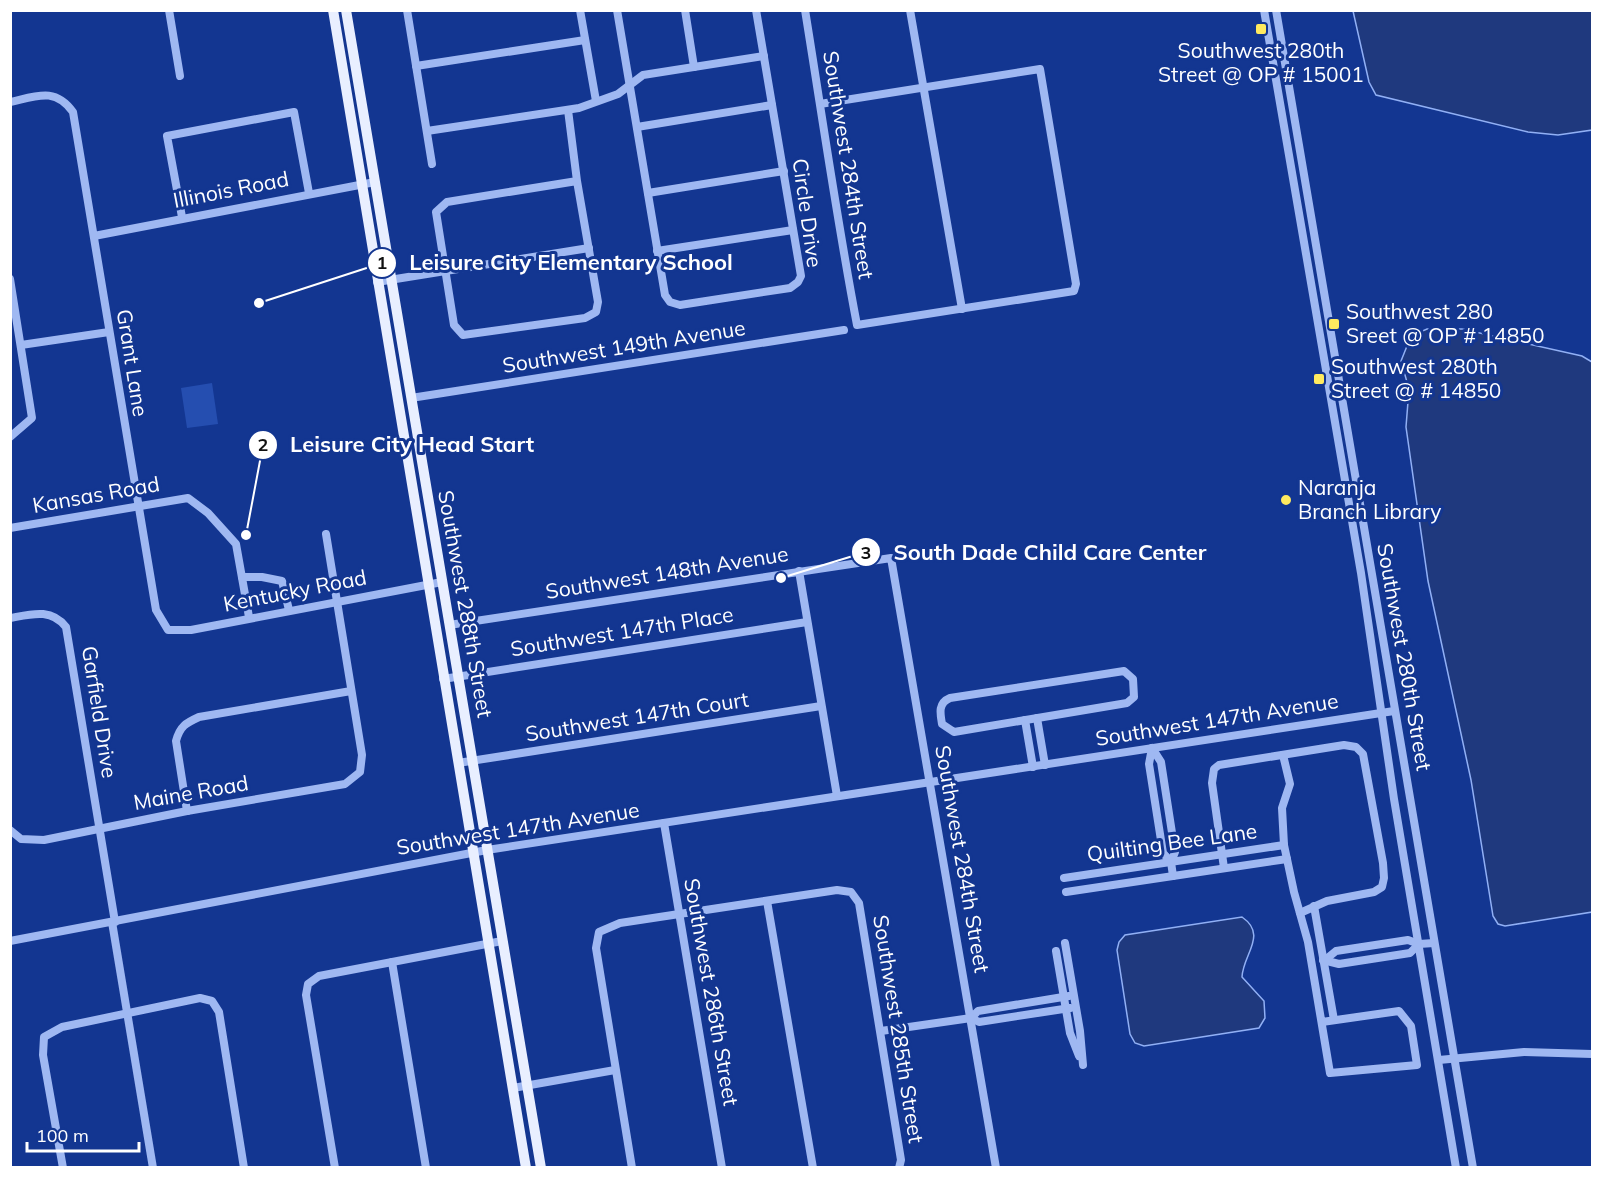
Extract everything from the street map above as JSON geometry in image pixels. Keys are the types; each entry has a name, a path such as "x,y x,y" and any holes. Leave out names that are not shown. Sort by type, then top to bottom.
{"main road":[{"name":"Southwest 288th Street","path":"333,10 526,1167"},
{"name":"Southwest 288th Street","path":"346,10 541,1167"}],"street":[{"path":"169,10 180,76"},
{"path":"407,10 432,164"},
{"path":"580,10 596,102"},
{"name":"Circle Drive","path":"617,10 665,295 675,304 790,288 798,282 801,272 756,10"},
{"path":"685,10 694,67"},
{"name":"Southwest 284th Street","path":"805,10 857,325 962,309"},
{"path":"820,104 924,87 1040,69 1068,224 1076,284 1074,291 962,309 924,87 910,10"},
{"name":"Southwest 280th Street","path":"1264,10 1361,573 1392,784 1456,1167"},
{"name":"Southwest 280th Street","path":"1276,10 1473,1167"},
{"path":"1268,33 1280,31"},
{"path":"416,66 585,40"},
{"path":"427,131 567,110 618,94 643,75 764,56"},
{"name":"Grant Lane","path":"10,102 48,94 64,99 73,112 138,506 156,610 160,619"},
{"path":"637,127 772,105"},
{"path":"567,110 598,302 596,312 585,318 463,335 454,325 436,213 447,202 577,181"},
{"path":"182,217 167,136 294,112 309,193"},
{"path":"1288,156 1300,153"},
{"path":"648,193 784,171"},
{"name":"Illinois Road","path":"94,236 182,217 375,182"},
{"path":"657,251 793,230"},
{"path":"377,282 590,248"},
{"path":"1305,252 1316,249"},
{"path":"10,279 32,418 10,437"},
{"name":"Southwest 149th Avenue","path":"411,398 843,330"},
{"path":"21,345 109,332"},
{"path":"1319,338 1331,335"},
{"path":"1331,407 1343,406"},
{"name":"Kansas Road","path":"10,528 188,498 208,513 236,544 242,578"},
{"path":"188,811 176,741 179,729 186,722 199,717 351,691 326,534"},
{"name":"Southwest 284th Street","path":"891,558 996,1167"},
{"name":"Southwest 148th Avenue","path":"449,626 891,558"},
{"path":"799,571 837,796"},
{"path":"249,617 242,578 262,577 282,581 289,609"},
{"name":"Kentucky Road","path":"160,619 168,630 191,630 289,609 442,582"},
{"name":"Garfield Drive","path":"10,618 43,613 58,618 66,627 153,1167"},
{"name":"Southwest 147th Place","path":"443,679 807,622"},
{"name":"Southwest 147th Avenue","path":"1124,671 1133,679 1134,697 1127,703 1037,718 954,732 942,724 940,709 942,703 950,698 1124,671"},
{"name":"Maine Road","path":"10,830 21,839 44,840 188,811 345,784 360,772 362,755 351,691"},
{"name":"Southwest 147th Court","path":"458,763 821,706"},
{"name":"Southwest 147th Avenue","path":"10,940 473,852 1394,711"},
{"path":"1037,718 1045,765"},
{"path":"1025,720 1033,767"},
{"path":"1224,868 1212,783 1214,769 1219,765 1283,755 1344,746 1356,747 1363,754 1383,863 1382,887 1314,906 1300,913"},
{"path":"1152,748 1161,762 1176,852 1172,862 1173,876"},
{"path":"1283,755 1290,784 1282,808 1284,845 1311,961 1330,1074 1417,1065 1411,1026 1399,1011 1322,1022"},
{"path":"1392,784 1406,781"},
{"name":"Southwest 286th Street","path":"664,823 722,1167"},
{"name":"Quilting Bee Lane","path":"1064,878 1284,845"},
{"name":"Quilting Bee Lane","path":"1066,892 1287,859"},
{"name":"Southwest 285th Street","path":"767,901 837,890 851,892 859,903 900,1164"},
{"path":"632,1167 596,948 598,932 620,923 767,901 813,1167"},
{"path":"1314,906 1335,1020"},
{"path":"1325,960 1336,951 1408,940 1419,944 1434,943"},
{"path":"335,1167 306,995 308,984 319,976 502,941"},
{"path":"1056,951 1070,1034 1083,1065 1065,943"},
{"path":"1311,961 1325,960 1339,964 1398,955 1410,953 1419,944"},
{"path":"392,962 426,1167"},
{"path":"971,1018 978,1011 1074,996"},
{"path":"63,1167 44,1055 44,1037 62,1027 200,998 212,1001 219,1012 244,1167"},
{"path":"881,1032 971,1018 979,1022 1076,1007"},
{"path":"1439,1060 1524,1052 1593,1054"},
{"path":"513,1088 615,1070"}],"shaded area":[{"path":"1353,11 1592,11 1592,130 1558,135 1528,132 1376,95 1369,82"},
{"path":"1427,329 1462,329 1582,356 1592,362 1592,912 1505,926 1498,924 1493,916 1471,780 1428,581 1406,427 1409,389 1401,361 1411,336"},
{"path":"212,383 218,424 187,428 181,388"},
{"path":"1242,917 1250,924 1254,938 1242,977 1264,1001 1265,1018 1259,1028 1144,1046 1135,1043 1130,1034 1117,950 1119,942 1125,935"}],"place":[{"name":"Southwest 280th Street @ OP # 15001","path":"1261,29"},
{"name":"Leisure City Elementary School","path":"259,303"},
{"name":"Southwest 280 Sreet @ OP # 14850","path":"1334,324"},
{"name":"Southwest 280th Street @ # 14850","path":"1319,379"},
{"name":"Naranja Branch Library","path":"1286,500"},
{"name":"Leisure City Head Start","path":"246,535"},
{"name":"South Dade Child Care Center","path":"781,578"}]}
